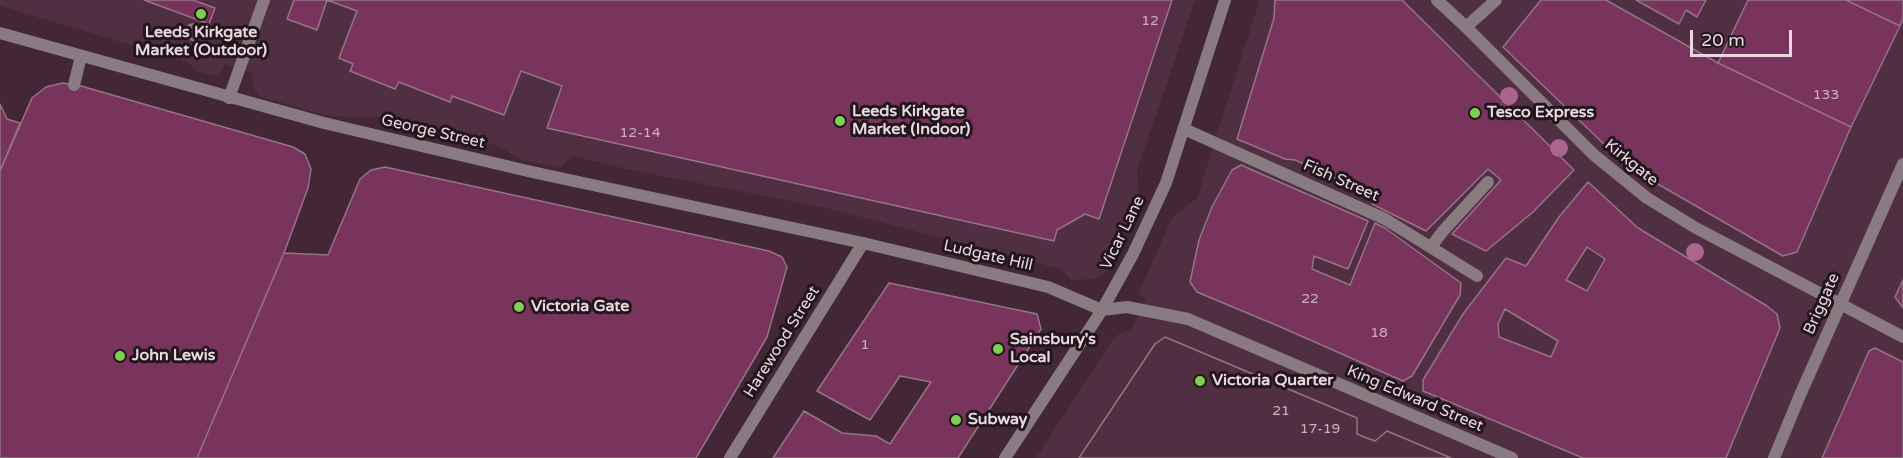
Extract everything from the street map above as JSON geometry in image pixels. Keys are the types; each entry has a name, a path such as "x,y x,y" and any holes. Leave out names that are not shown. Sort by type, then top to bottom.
{"street":[{"path":"229,98 264,0"},
{"name":"Vicar Lane","path":"1005,458 1102,310 1133,254 1166,183 1225,0"},
{"name":"Kirkgate","path":"1437,0 1594,155 1647,198 1696,228 1903,337"},
{"path":"1466,27 1496,0"},
{"name":"George Street","path":"0,33 324,123 532,172 863,243"},
{"path":"74,85 81,56"},
{"name":"Fish Street","path":"1184,129 1385,219 1477,276"},
{"name":"Briggate","path":"1774,458 1903,164"},
{"path":"1431,247 1488,182"},
{"name":"Ludgate Hill","path":"863,243 1048,287 1102,310"},
{"name":"Harewood Street","path":"730,458 863,243"},
{"name":"King Edward Street","path":"1102,310 1127,307 1188,319 1512,458"}],"shaded area":[{"name":"Leeds Kirkgate Market (Indoor)","path":"0,0 1195,0 1137,171 1139,199 1104,273 1093,279 1072,280 1060,269 827,208 631,170 573,156 560,168 522,160 498,146 385,117 343,117 319,114 259,96 251,79 253,73 224,64 221,73 216,76 197,71 188,62 0,6"},
{"path":"1260,0 1903,0 1903,458 1036,458 1112,341 1120,333 1131,330 1147,298 1139,295 1139,292 1172,218 1198,197"}],"building":[{"path":"144,0 193,0 215,8 209,24"},
{"path":"294,0 327,0 317,30 287,19"},
{"name":"Leeds Kirkgate Market (Indoor)","path":"327,0 1172,0 1099,219 1085,214 1057,230 1054,241 547,128 562,86 521,71 504,115 452,96 450,102 399,82 395,89 350,71 353,64 339,58 357,11"},
{"path":"1275,0 1402,0 1574,170 1533,212 1486,251 1452,234 1501,180 1488,169 1426,231 1372,204 1378,197 1295,160 1285,159 1237,139 1274,18"},
{"path":"1541,0 1606,0 1718,63 1851,127 1797,252 1783,256 1649,179 1607,147 1503,47"},
{"path":"1636,0 1706,0 1697,17 1686,10 1679,24"},
{"path":"1748,0 1846,0 1900,26 1851,127 1718,63"},
{"path":"1846,0 1903,0 1903,18 1900,26"},
{"name":"John Lewis","path":"63,83 81,86 293,147 305,154 311,169 308,188 284,253 197,458 0,458 0,171 32,98 46,87"},
{"path":"0,104 7,119 20,123 0,171"},
{"path":"1241,165 1368,221 1348,269 1314,256 1312,269 1350,285 1375,223 1461,283 1460,295 1412,376 1403,381 1197,292 1190,282 1199,240 1212,207 1232,170"},
{"name":"Victoria Gate","path":"385,167 769,251 782,257 787,267 767,337 696,458 197,458 284,253 328,255 360,179 371,170"},
{"path":"1588,182 1638,228 1777,314 1780,328 1726,458 1583,458 1423,391 1423,380 1463,314 1506,258 1526,266 1559,217","holes":["1587,247 1605,259 1587,291 1566,280","1505,309 1558,341 1551,357 1499,337 1498,324"]},
{"path":"1903,280 1903,308 1895,297"},
{"path":"889,283 1037,314 1041,329 958,458 773,458 804,411 842,433 876,436 890,444 931,382 900,376 870,420 817,391"},
{"name":"Victoria Quarter","path":"1165,337 1357,418 1357,434 1364,437 1375,441 1387,431 1451,458 1079,458 1155,344"},
{"name":"Victoria Quarter","path":"1165,337 1357,418 1357,434 1364,437 1375,441 1387,431 1451,458 1079,458 1155,344"},
{"path":"1875,348 1903,362 1903,458 1822,458 1869,351"}],"place":[{"name":"Leeds Kirkgate Market (Outdoor)","path":"201,14"},
{"name":"Tesco Express","path":"1475,113"},
{"name":"Leeds Kirkgate Market (Indoor)","path":"840,121"},
{"name":"Victoria Gate","path":"519,307"},
{"name":"Sainsbury's Local","path":"998,349"},
{"name":"John Lewis","path":"120,356"},
{"name":"Victoria Quarter","path":"1200,381"},
{"name":"Subway","path":"956,420"}]}
